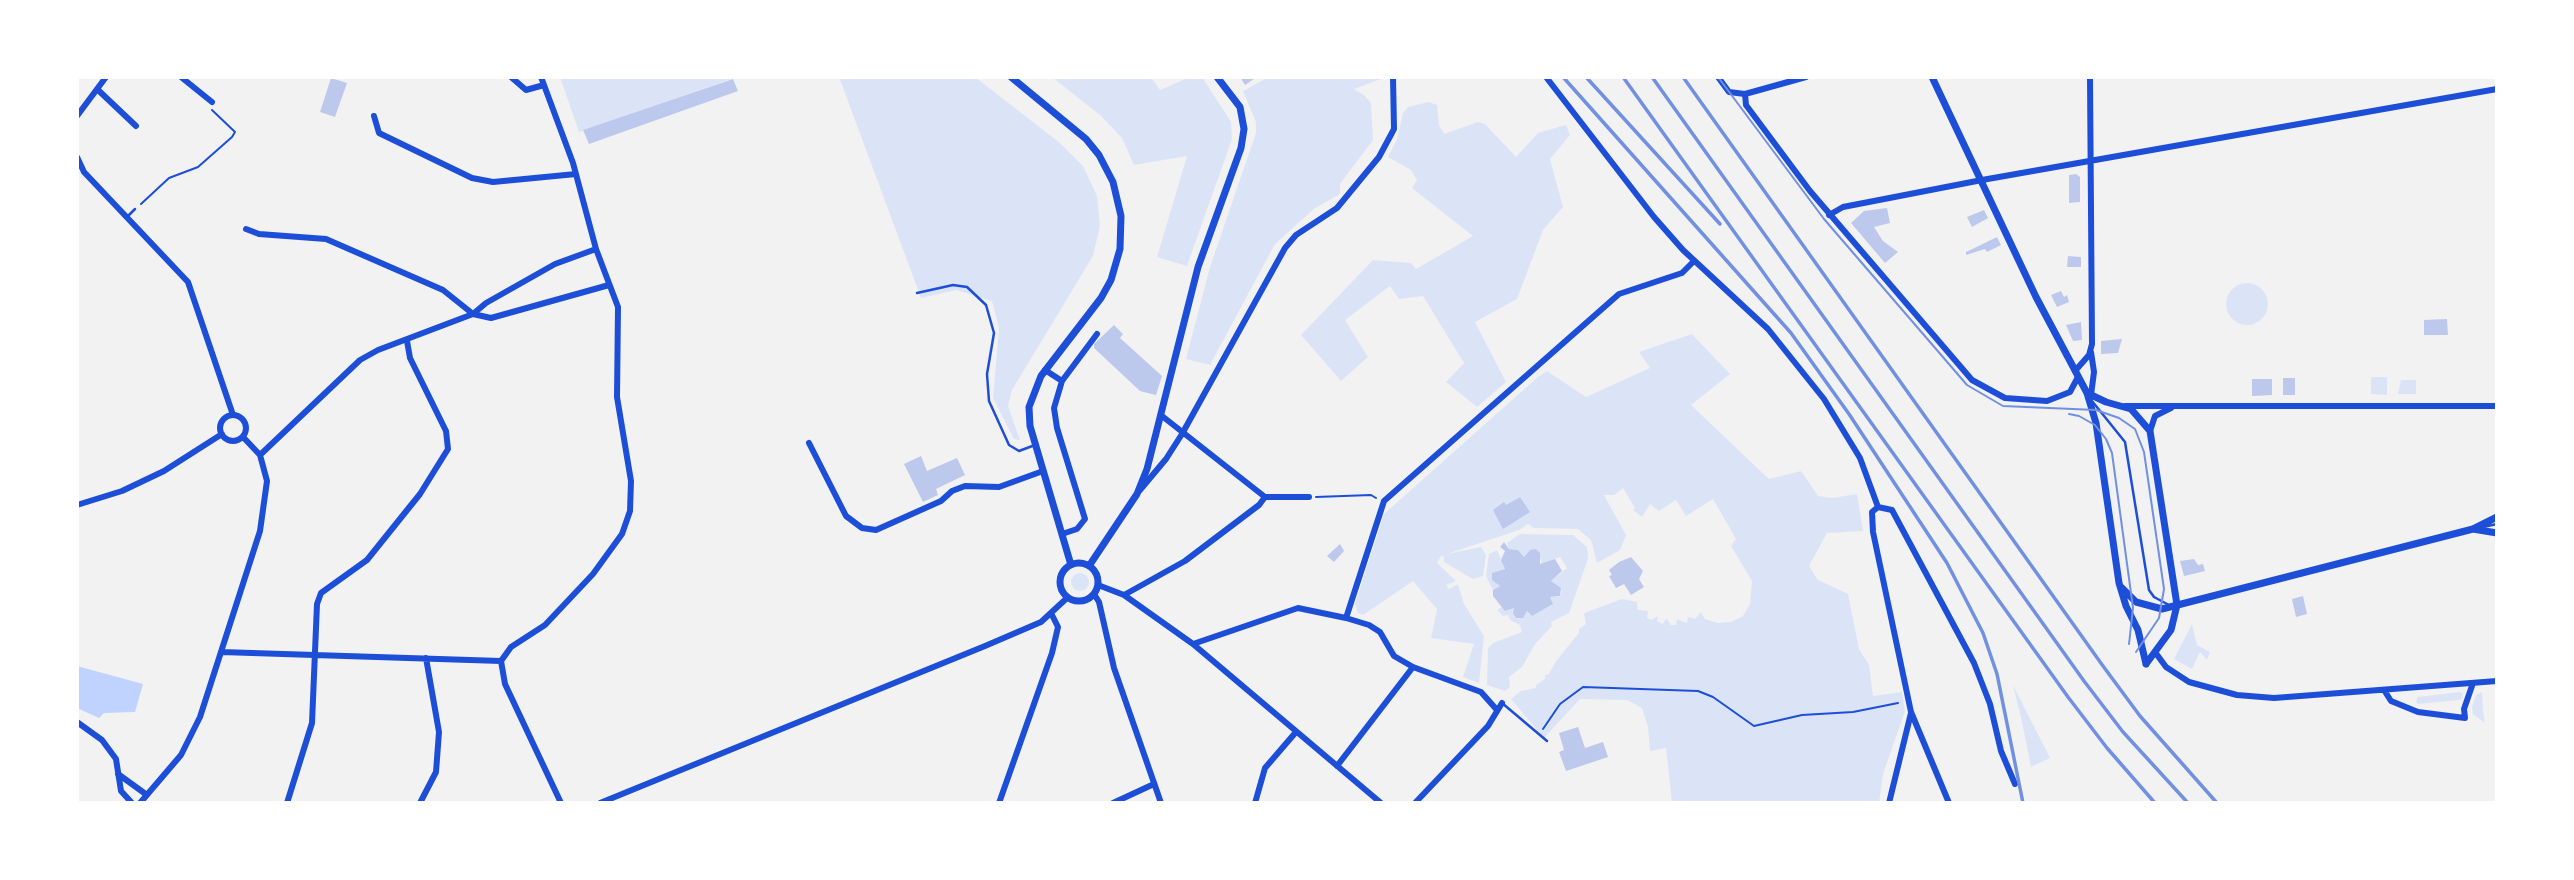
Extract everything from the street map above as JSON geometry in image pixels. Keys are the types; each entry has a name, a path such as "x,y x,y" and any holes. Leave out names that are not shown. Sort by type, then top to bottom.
{"street":[{"path":"77,116 106,77"},
{"path":"181,77 212,102"},
{"path":"512,77 526,90 542,81 576,174 596,249 618,307 620,327 617,397 631,481 630,511 622,534 593,574 545,625 512,647 501,661 505,684 561,803"},
{"path":"1011,77 1086,139 1099,155 1113,183 1121,216 1120,249 1111,280 1034,386 1029,407 1035,445 1071,565"},
{"path":"1137,494 1162,416 1198,267 1243,138 1240,107 1217,77"},
{"path":"1089,566 1137,494 1166,459 1182,434 1285,248 1296,235 1337,208 1357,187 1389,141 1396,119 1393,77"},
{"path":"1546,77 1654,217 1694,261 1760,320 1824,399 1860,458 1878,507"},
{"path":"1718,77 1729,92 1745,94 1806,77"},
{"path":"1933,77 2089,394 2096,423 2119,583 2126,606 2138,630 2146,664 2171,630 2177,605 2150,431 2155,416 2171,408"},
{"path":"2089,394 2094,372 2091,351 2090,77"},
{"path":"96,89 136,126"},
{"path":"1829,215 1843,207 1982,180 2497,89"},
{"path":"1745,94 1746,105 1829,215 1963,371 1980,386 2005,398 2047,401 2070,392 2091,351"},
{"path":"374,116 379,133 472,178 493,182 576,174"},
{"path":"77,157 85,172 188,282 233,415 245,423 243,437"},
{"path":"246,229 259,234 326,239 443,290 472,314 491,318 609,285"},
{"path":"260,455 360,360 472,314 486,303 555,264 596,249"},
{"path":"1346,618 1384,501 1619,294 1676,276 1694,261"},
{"path":"1062,534 1077,529 1085,519 1056,428 1054,408 1062,381 1097,334"},
{"path":"287,803 312,723 317,604 321,593 367,560 420,494 448,449 446,431 410,358 407,341"},
{"path":"1045,370 1062,381"},
{"path":"2089,394 2135,412 2150,431"},
{"path":"2123,406 2497,406"},
{"path":"233,415 222,422 222,434 229,441 243,437"},
{"path":"1162,416 1265,497 1309,497"},
{"path":"77,505 122,491 164,471 222,434"},
{"path":"140,803 181,755 192,735 221,652 264,511 267,481 260,455 243,437"},
{"path":"808,443 846,516 862,528 876,530 941,501 952,491 965,486 999,487 1043,471"},
{"path":"1124,595 1185,561 1259,505 1265,497"},
{"path":"1878,507 1872,512 1873,533 1911,712 1949,803"},
{"path":"1878,507 1892,510 1974,663 1990,704 2004,760 2015,784"},
{"path":"2119,583 2129,597 2144,606 2162,609 2473,529 2497,517"},
{"path":"2473,529 2497,533"},
{"path":"1071,565 1089,566 1097,575 1098,585 1094,594 1083,601 1068,598 1061,590 1060,578 1071,565"},
{"path":"2174,582 2186,595 2196,599"},
{"path":"1098,585 1124,595 1193,644 1381,803"},
{"path":"1094,594 1099,602 1114,668 1161,803"},
{"path":"600,803 973,651 1052,615 1068,598"},
{"path":"1193,644 1298,608 1346,618 1369,625 1380,632 1394,656 1413,667 1481,692 1497,710"},
{"path":"999,803 1052,653 1058,627 1052,615"},
{"path":"221,652 501,661"},
{"path":"2155,652 2166,667 2189,682 2236,695 2274,698 2497,681"},
{"path":"420,803 436,772 439,732 426,658"},
{"path":"1337,766 1413,667"},
{"path":"2384,690 2391,701 2418,712 2465,718 2464,709 2473,683"},
{"path":"1415,803 1488,726 1502,703"},
{"path":"1889,803 1911,712"},
{"path":"77,722 102,740 116,759 121,791 132,803"},
{"path":"1255,803 1265,768 1296,732"},
{"path":"118,774 147,795"},
{"path":"1113,803 1154,784"}],"lane":[{"path":"127,217 135,209"},
{"path":"917,293 934,287 960,286 976,293 986,305 994,333 986,374 989,401 1009,445 1018,450 1035,445"},
{"path":"2089,394 2125,442 2149,590 2163,603 2177,605"},
{"path":"2473,529 2497,524"},
{"path":"1502,703 1547,741"}],"path":[{"path":"135,209 169,178 198,167 232,137 234,132 212,110 212,102"},
{"path":"1309,497 1371,495 1384,501"},
{"path":"1539,734 1560,704 1583,687 1607,685 1698,691 1713,697 1754,726 1802,715 1853,712 1897,703"}],"shaded area":[{"path":"560,77 737,77 579,132"},
{"path":"839,77 975,77 1060,143 1083,166 1097,196 1100,226 1093,256 1012,390 1008,406 1020,440 1014,439 993,398 999,328 992,301 956,290 921,298"},
{"path":"1052,77 1151,77 1160,90 1190,77 1202,77 1231,122 1232,139 1187,266 1157,257 1187,156 1134,165 1122,138 1101,116"},
{"path":"1269,77 1386,77 1354,89 1371,103 1373,140 1340,184 1340,194 1315,208 1275,244 1210,365 1186,359 1210,267 1256,133 1256,122 1243,91"},
{"path":"1429,102 1437,105 1439,125 1444,134 1478,122 1485,124 1516,157 1538,133 1566,125 1570,135 1550,159 1563,207 1543,230 1517,299 1475,322 1506,382 1477,407 1446,382 1464,363 1423,296 1399,299 1390,286 1345,320 1368,357 1341,381 1301,335 1373,260 1411,263 1416,269 1473,236 1412,188 1417,180 1411,170 1388,157 1397,139 1403,113 1408,107"},
{"path":"2247,283 2262,289 2268,304 2262,319 2247,325 2232,319 2226,304 2232,289"},
{"path":"1692,334 1730,374 1691,405 1769,479 1801,471 1818,496 1832,498 1857,494 1863,531 1827,533 1809,566 1818,580 1848,594 1859,649 1869,665 1873,696 1902,692 1905,711 1883,774 1879,803 1672,803 1666,748 1650,751 1648,727 1642,708 1627,700 1580,699 1544,738 1511,699 1521,691 1536,688 1536,685 1545,679 1545,675 1549,674 1579,633 1579,629 1586,624 1584,613 1622,599 1637,602 1638,610 1648,611 1647,618 1651,620 1658,616 1657,621 1663,624 1666,618 1671,625 1676,625 1677,619 1687,623 1688,617 1695,619 1701,612 1705,619 1718,623 1731,622 1743,616 1750,604 1752,581 1731,546 1736,539 1713,499 1686,516 1676,500 1659,511 1650,504 1642,517 1633,510 1635,508 1623,488 1614,495 1604,495 1626,535 1620,550 1597,563 1591,540 1578,529 1534,528 1528,524 1519,530 1447,554 1481,547 1486,555 1483,576 1473,579 1444,562 1444,556 1441,556 1437,563 1456,581 1446,585 1449,589 1458,584 1464,604 1484,636 1479,683 1463,677 1474,644 1431,638 1437,609 1413,581 1363,615 1358,613 1355,604 1384,514 1539,376 1547,371 1586,397 1650,368 1639,352"},
{"path":"2371,377 2387,377 2387,395 2371,394"},
{"path":"2401,380 2416,380 2416,394 2398,394"},
{"path":"1520,534 1573,535 1587,547 1588,559 1569,613 1551,622 1552,626 1535,644 1522,667 1509,677 1510,687 1505,691 1487,685 1488,648 1493,643 1522,632 1520,625 1497,610 1502,607 1514,608 1513,616 1520,619 1527,611 1532,616 1548,607 1552,604 1550,597 1559,597 1562,592 1551,581 1567,568 1560,557 1542,564 1538,550 1530,550 1524,557 1518,550 1509,549 1507,543"},
{"path":"1497,550 1505,569 1492,574 1492,579 1500,586 1493,590 1486,576 1489,554"},
{"path":"1080,573 1086,576 1089,582 1086,588 1080,591 1074,588 1071,582 1074,576"},
{"path":"2192,624 2197,645 2210,652 2207,660 2200,652 2192,669 2174,659"},
{"path":"2013,685 2050,758 2031,767 2022,722"},
{"path":"2459,692 2463,694 2460,700 2417,704 2416,701 2418,697"},
{"path":"2482,692 2485,723 2473,714 2472,707 2476,695"}],"water":[{"path":"77,666 143,684 135,712 104,713 99,718 77,708"}],"building":[{"path":"1240,77 1257,77 1245,85"},
{"path":"331,78 347,83 335,117 320,112"},
{"path":"733,79 738,91 589,144 583,130"},
{"path":"2076,174 2080,177 2080,202 2069,203 2069,175"},
{"path":"1887,208 1890,223 1874,227 1883,241 1898,252 1885,263 1851,223 1864,211"},
{"path":"1984,210 1988,218 1972,227 1967,217"},
{"path":"1997,237 2001,245 1987,252 1985,249 1966,255 1966,252"},
{"path":"2068,256 2081,257 2081,267 2067,267"},
{"path":"2061,291 2064,297 2067,295 2069,302 2057,307 2051,295"},
{"path":"2447,319 2448,335 2424,335 2424,320"},
{"path":"2081,322 2082,340 2073,341 2066,325"},
{"path":"1114,325 1123,334 1120,338 1162,376 1156,395 1140,391 1094,348 1094,344"},
{"path":"2122,339 2118,353 2101,354 2101,341"},
{"path":"2283,378 2295,378 2295,395 2283,395"},
{"path":"2252,379 2272,379 2272,395 2252,396"},
{"path":"921,456 927,471 957,458 965,475 936,489 938,495 923,502 904,464"},
{"path":"1520,497 1530,512 1503,529 1493,510 1504,502 1506,505"},
{"path":"1504,542 1509,549 1518,550 1524,557 1530,550 1536,549 1540,553 1540,564 1555,559 1562,571 1551,581 1561,588 1560,596 1550,597 1553,604 1532,616 1527,611 1523,618 1516,618 1513,614 1514,608 1505,611 1493,596 1493,590 1500,586 1492,580 1492,573 1505,569 1501,560 1505,551 1500,547"},
{"path":"1340,544 1344,551 1334,562 1327,556"},
{"path":"1631,557 1643,571 1639,579 1644,587 1631,595 1624,584 1616,588 1609,576 1612,575 1609,570"},
{"path":"2194,559 2198,565 2203,564 2205,571 2184,576 2180,561"},
{"path":"2303,596 2307,614 2296,617 2292,599"},
{"path":"1578,727 1585,748 1603,742 1608,757 1566,771 1559,752 1564,750 1559,733"}],"tram line":[{"path":"1718,77 1824,219 1967,385 2003,406 2096,410 2119,418 2135,429 2144,452 2164,589 2159,618 2136,652"},
{"path":"2069,414 2095,425 2106,439 2112,453 2133,608 2129,644"}],"railway":[{"path":"1563,77 1791,333 1849,414 1947,563 1983,633 1997,674 2023,803"},
{"path":"1586,77 1720,224"},
{"path":"1623,77 2068,697 2107,748 2155,803"},
{"path":"1652,77 2084,681 2123,732 2188,803"},
{"path":"1683,77 2103,666 2140,716 2217,803"}]}
